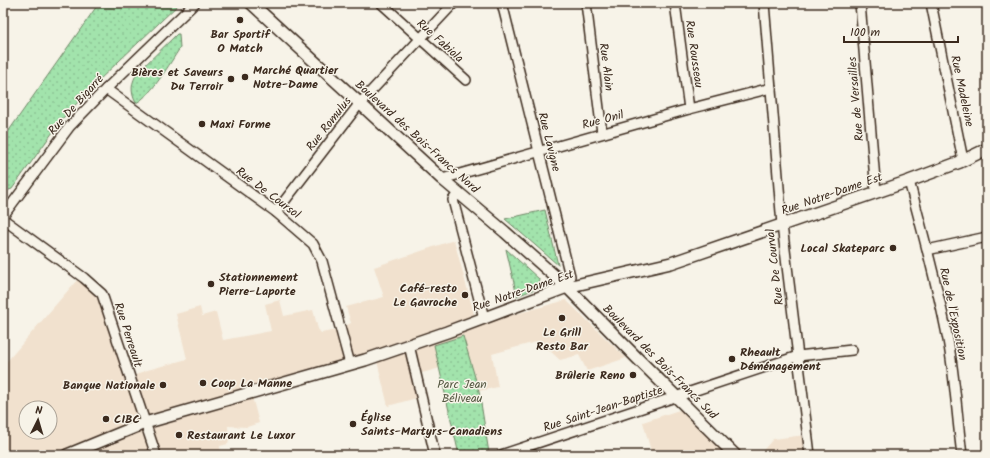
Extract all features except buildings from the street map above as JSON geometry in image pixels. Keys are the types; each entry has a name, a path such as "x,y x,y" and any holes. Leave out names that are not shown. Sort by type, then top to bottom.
{"street":[{"name":"Rue De Bigarré","path":"178,19 187,3"},
{"name":"Rue De Bigarré","path":"3,218 70,126 195,3"},
{"name":"Boulevard des Bois-Francs Nord","path":"251,3 442,179 567,287"},
{"name":"Rue Fabiola","path":"381,3 466,80"},
{"name":"Rue Romulus","path":"276,212 360,103 454,3"},
{"name":"Rue Lavigne","path":"502,3 570,276 567,287"},
{"name":"Rue Alain","path":"586,3 602,133"},
{"name":"Rue Rousseau","path":"675,3 690,109"},
{"name":"Rue De Courval","path":"764,3 782,225 810,455"},
{"name":"Rue de Versailles","path":"860,3 876,192"},
{"name":"Rue Madeleine","path":"931,3 964,160"},
{"name":"Rue Onil","path":"442,179 538,150 771,88"},
{"name":"Rue De Coursol","path":"106,89 276,212 313,244 322,262 350,364"},
{"name":"Rue Notre-Dame Est","path":"67,455 145,423 350,364 409,345 567,287 671,263 909,181 964,160 987,149"},
{"name":"Rue de l'Exposition","path":"909,181 938,290 948,340 954,377 962,455"},
{"path":"458,193 453,200 484,318"},
{"name":"Rue Perreault","path":"3,218 84,278 102,294 156,455"},
{"path":"927,250 987,237"},
{"name":"Boulevard des Bois-Francs Sud","path":"567,287 675,397 735,455"},
{"path":"409,345 435,455"},
{"name":"Rue Saint-Jean-Baptiste","path":"501,455 798,356 852,350"}],"shaded area":[{"path":"454,240 477,325 566,300 626,358 587,371 579,355 560,360 539,341 492,354 498,387 479,391 463,336 434,345 440,368 415,375 420,397 388,406 376,357 251,393 259,423 247,427 228,426 228,444 220,446 221,453 215,455 3,455 3,366 77,280 102,294 130,378 144,371 187,359 176,314 200,307 202,316 216,312 223,340 271,331 265,304 280,300 284,316 313,310 318,329 321,333 337,330 351,323 346,307 384,297 374,267"},
{"path":"691,406 746,455 652,455 643,422"},
{"path":"813,434 815,455 759,455 773,439"}],"green space":[{"path":"99,3 180,3 98,81 63,118 12,189 3,192 3,139"},
{"path":"177,34 179,34 180,48 154,86 142,99 136,103 132,87 138,72"},
{"path":"545,210 558,265 505,219"},
{"path":"506,249 539,279 538,286 535,289 517,296"},
{"name":"Parc Jean Béliveau","path":"463,336 479,391 489,453 483,455 459,455 434,345"}],"place":[{"name":"Bar Sportif O Match","path":"240,20"},
{"name":"Marché Quartier Notre-Dame","path":"245,77"},
{"name":"Bières et Saveurs Du Terroir","path":"231,79"},
{"name":"Maxi Forme","path":"202,124"},
{"name":"Local Skateparc","path":"893,248"},
{"name":"Stationnement Pierre-Laporte","path":"211,284"},
{"name":"Café-resto Le Gavroche","path":"465,295"},
{"name":"Le Grill Resto Bar","path":"562,318"},
{"name":"Rheault Déménagement","path":"732,359"},
{"name":"Brûlerie Reno","path":"633,375"},
{"name":"Coop La Manne","path":"203,383"},
{"name":"Banque Nationale","path":"163,385"},
{"name":"CIBC","path":"106,419"},
{"name":"Église Saints-Martyrs-Canadiens","path":"353,424"},
{"name":"Restaurant Le Luxor","path":"179,435"}]}
